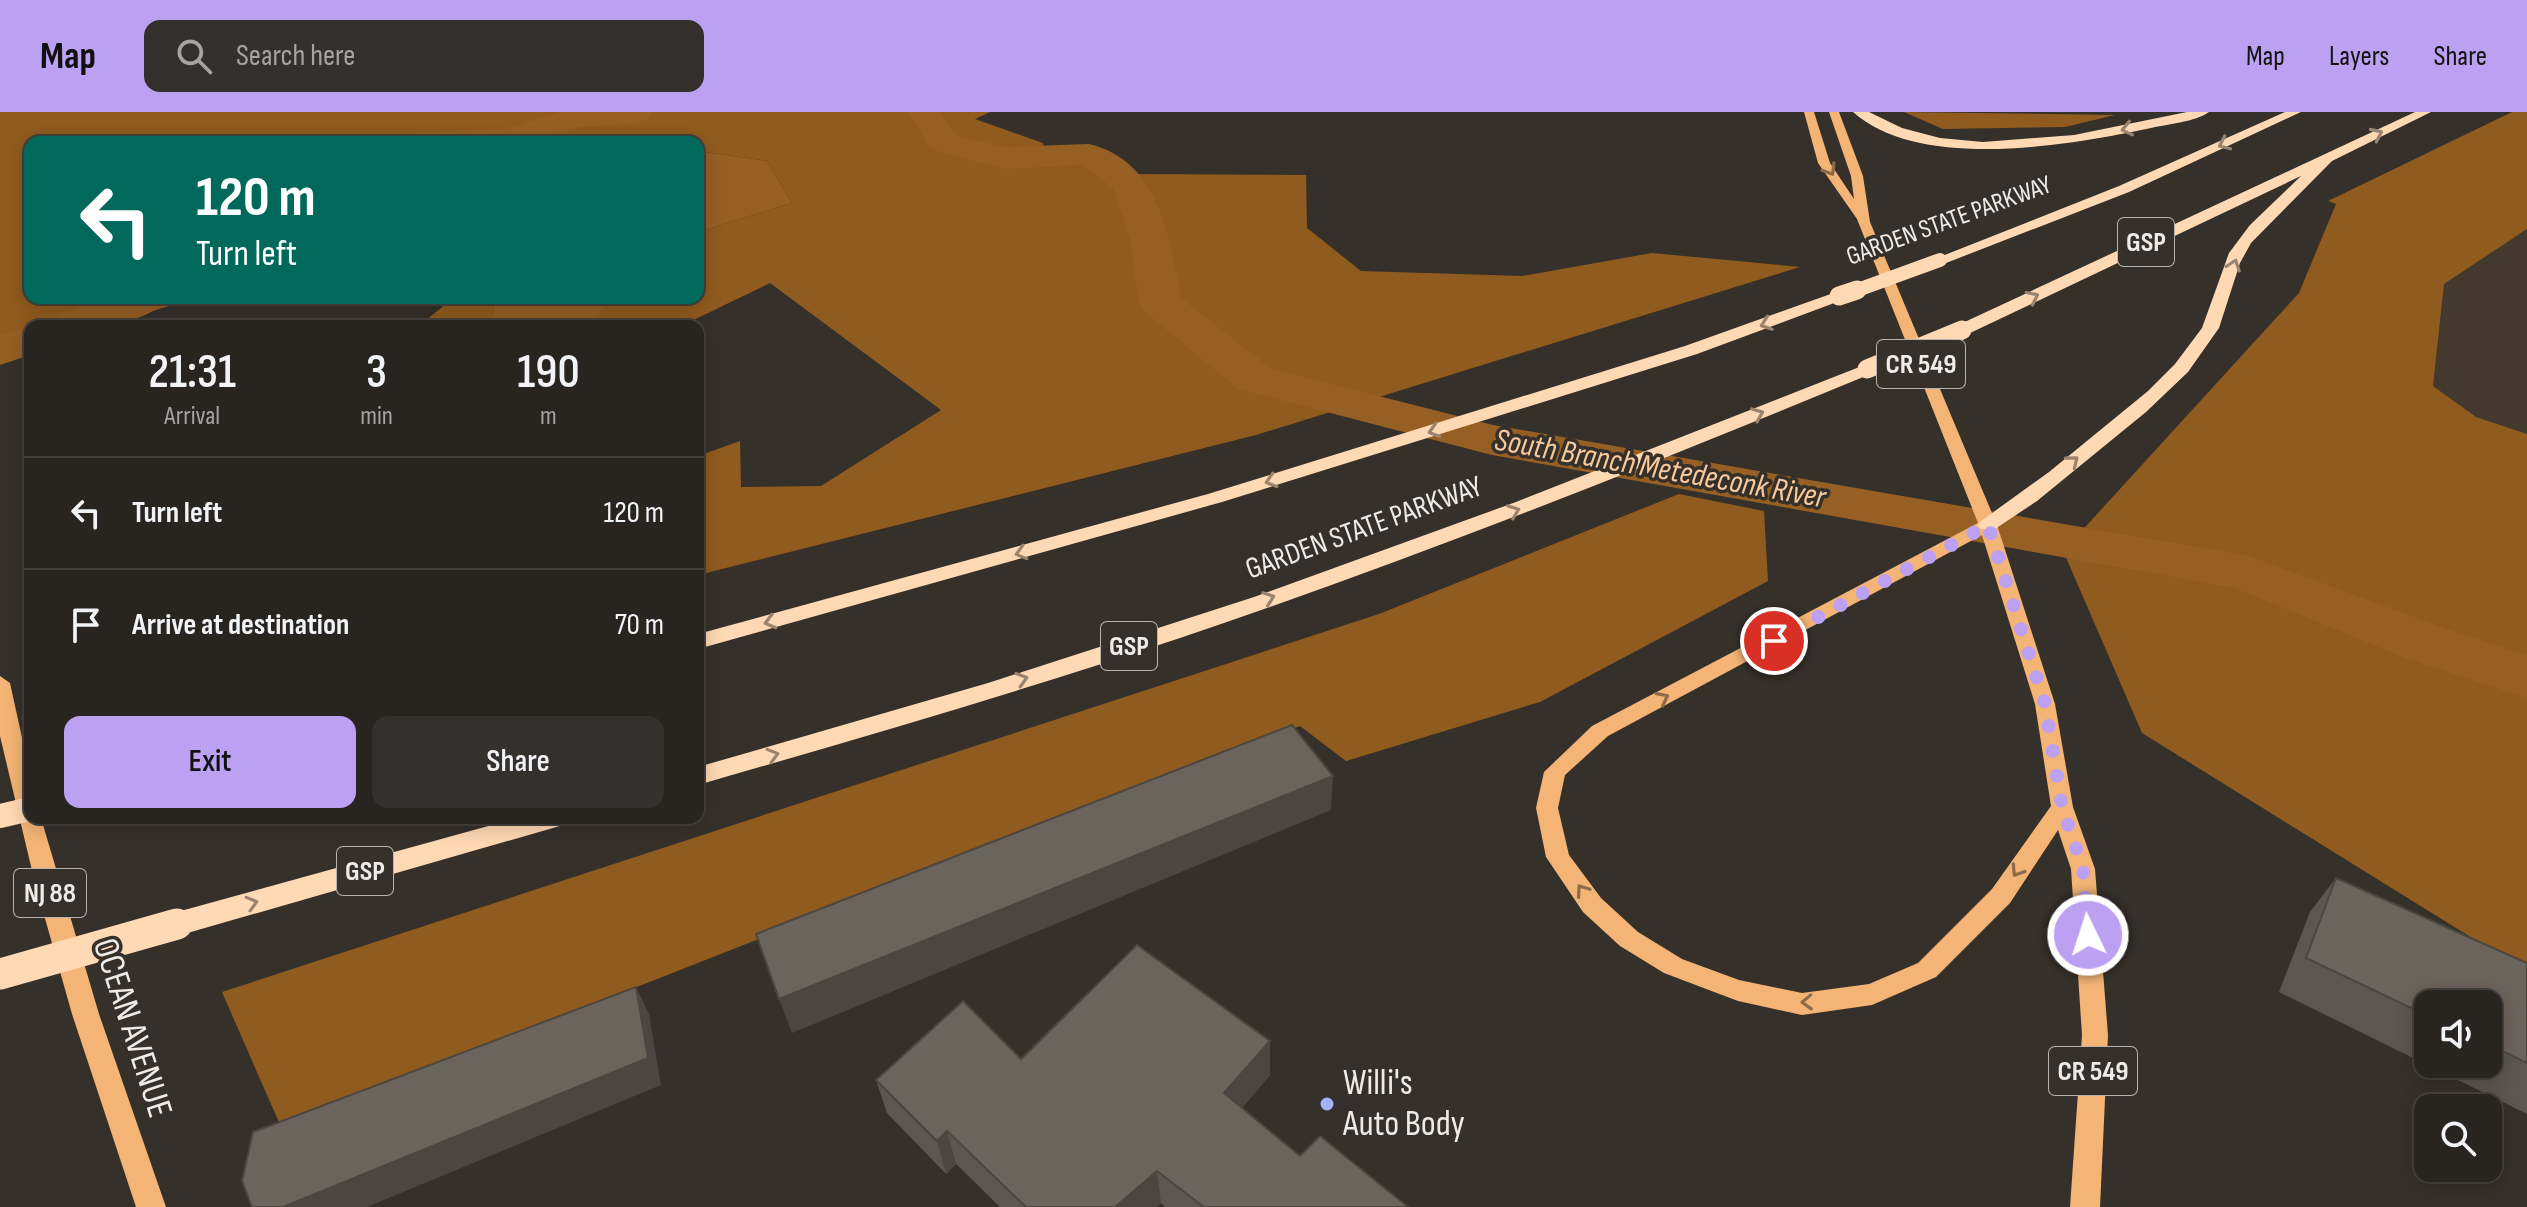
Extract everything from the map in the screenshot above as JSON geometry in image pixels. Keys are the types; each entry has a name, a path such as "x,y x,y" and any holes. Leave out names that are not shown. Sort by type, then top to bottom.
{"highway":[{"path":"1859,112 1903,133 1942,142 1986,145 2096,136 2203,112"},
{"name":"GARDEN STATE PARKWAY","path":"704,640 1201,503 1762,326 2124,189 2295,112"},
{"name":"GARDEN STATE PARKWAY","path":"704,774 864,729 1174,632 1553,495 1962,330 2425,112"},
{"path":"1983,515 2013,510 2143,404 2181,367 2205,339 2218,312 2237,254 2264,219 2329,156"},
{"path":"0,816 24,810"},
{"name":"GSP","path":"0,974 532,824"}],"main road":[{"name":"CR 549","path":"1809,112 1824,163 1864,222 1983,515 2045,704 2062,807 2083,869 2095,1035 2085,1207"},
{"name":"CR 549","path":"1834,112 1857,176 1864,222"},
{"path":"1983,515 1931,557 1600,731 1555,772 1547,808 1558,857 1592,905 1629,939 1673,966 1738,990 1802,1004 1872,994 1927,970 2001,896 2062,807"},
{"name":"OCEAN AVENUE","path":"0,683 24,793"},
{"name":"OCEAN AVENUE","path":"32,824 92,1041 151,1207"}],"shaded area":[{"path":"0,112 990,112 975,119 1043,143 1044,149 1061,150 1128,174 1306,175 1307,228 1361,271 1522,276 1652,253 1800,267 1256,435 704,573 704,454 740,441 741,487 821,486 941,410 770,283 693,320 584,320 608,304 704,304 704,230 792,203 767,161 704,152 704,136 24,136 24,304 175,304 126,320 24,320 24,354 0,362"},
{"path":"1904,112 2115,115 2065,127 1943,129"},
{"path":"2512,112 2527,112 2527,229 2444,284 2433,386 2476,417 2527,434 2527,972 2142,733 2055,532 2077,536 2299,293 2336,204 2328,201"},
{"path":"704,152 767,161 792,203 704,230"},
{"path":"2527,229 2527,434 2476,417 2433,386 2444,284"},
{"path":"446,304 495,304 491,320 426,320"},
{"path":"495,304 606,304 603,310 585,320 491,320"},
{"path":"1679,494 1764,511 1768,581 1540,702 1346,761 1300,726 281,1127 222,992 1379,614"}],"building":[{"path":"1292,725 1333,776 779,999 756,934"},
{"path":"2336,878 2527,963 2527,1063 2502,1051 2502,990 2414,990 2414,1009 2306,958"},
{"path":"1137,945 1270,1041 1224,1093 1300,1156 1320,1136 1408,1207 1204,1207 1157,1171 1115,1207 1026,1207 947,1131 937,1141 876,1080 963,1001 1021,1059"},
{"path":"636,987 648,1058 283,1207 252,1207 242,1181 253,1132"}],"waterway":[{"path":"518,136 577,117 623,117 636,112"},
{"name":"South Branch Metedeconk River","path":"925,112 942,142 1004,158 1089,154 1130,183 1150,240 1160,303 1255,379 1492,440 2249,573 2425,643 2527,677"},
{"path":"86,320 130,304"},
{"path":"0,351 24,342"}],"place":[{"name":"Willi's Auto Body","path":"1327,1104"}],"route":[{"path":"1774,641 1988,525 2045,704 2062,807 2083,869 2088,935"}]}
